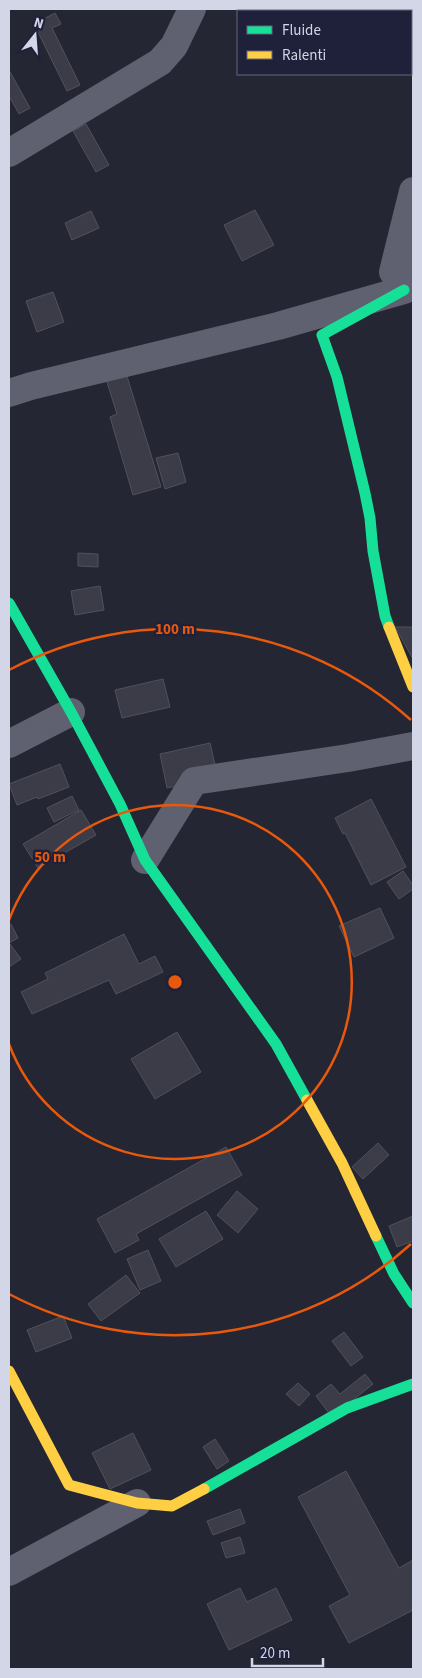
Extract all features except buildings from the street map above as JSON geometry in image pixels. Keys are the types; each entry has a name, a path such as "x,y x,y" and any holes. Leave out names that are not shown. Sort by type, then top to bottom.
{"street":[{"path":"9,154 160,62 174,46 192,9"},
{"path":"413,191 403,276 322,335 337,377 365,493 370,518 373,552 385,616 413,687"},
{"path":"9,393 278,326 403,276"},
{"path":"9,603 71,712 120,804 145,860 276,1044 342,1163 394,1274 413,1303"},
{"path":"9,744 71,712"},
{"path":"145,860 194,782 413,746"},
{"path":"9,1371 69,1484 137,1503 172,1506 190,1498 347,1408 413,1384"},
{"path":"9,1572 137,1503"}],"traffic: fast":[{"path":"389,627 385,616 373,551 370,518 365,493 337,377 322,335 404,290"},
{"path":"9,603 71,712 120,804 145,860 276,1044 307,1100"},
{"path":"376,1236 394,1274 413,1303"},
{"path":"204,1489 347,1408 413,1384"}],"traffic: slow":[{"path":"389,627 413,687"},
{"path":"307,1100 342,1163 376,1236"},
{"path":"9,1371 69,1485 137,1503 172,1506 204,1489"}]}
